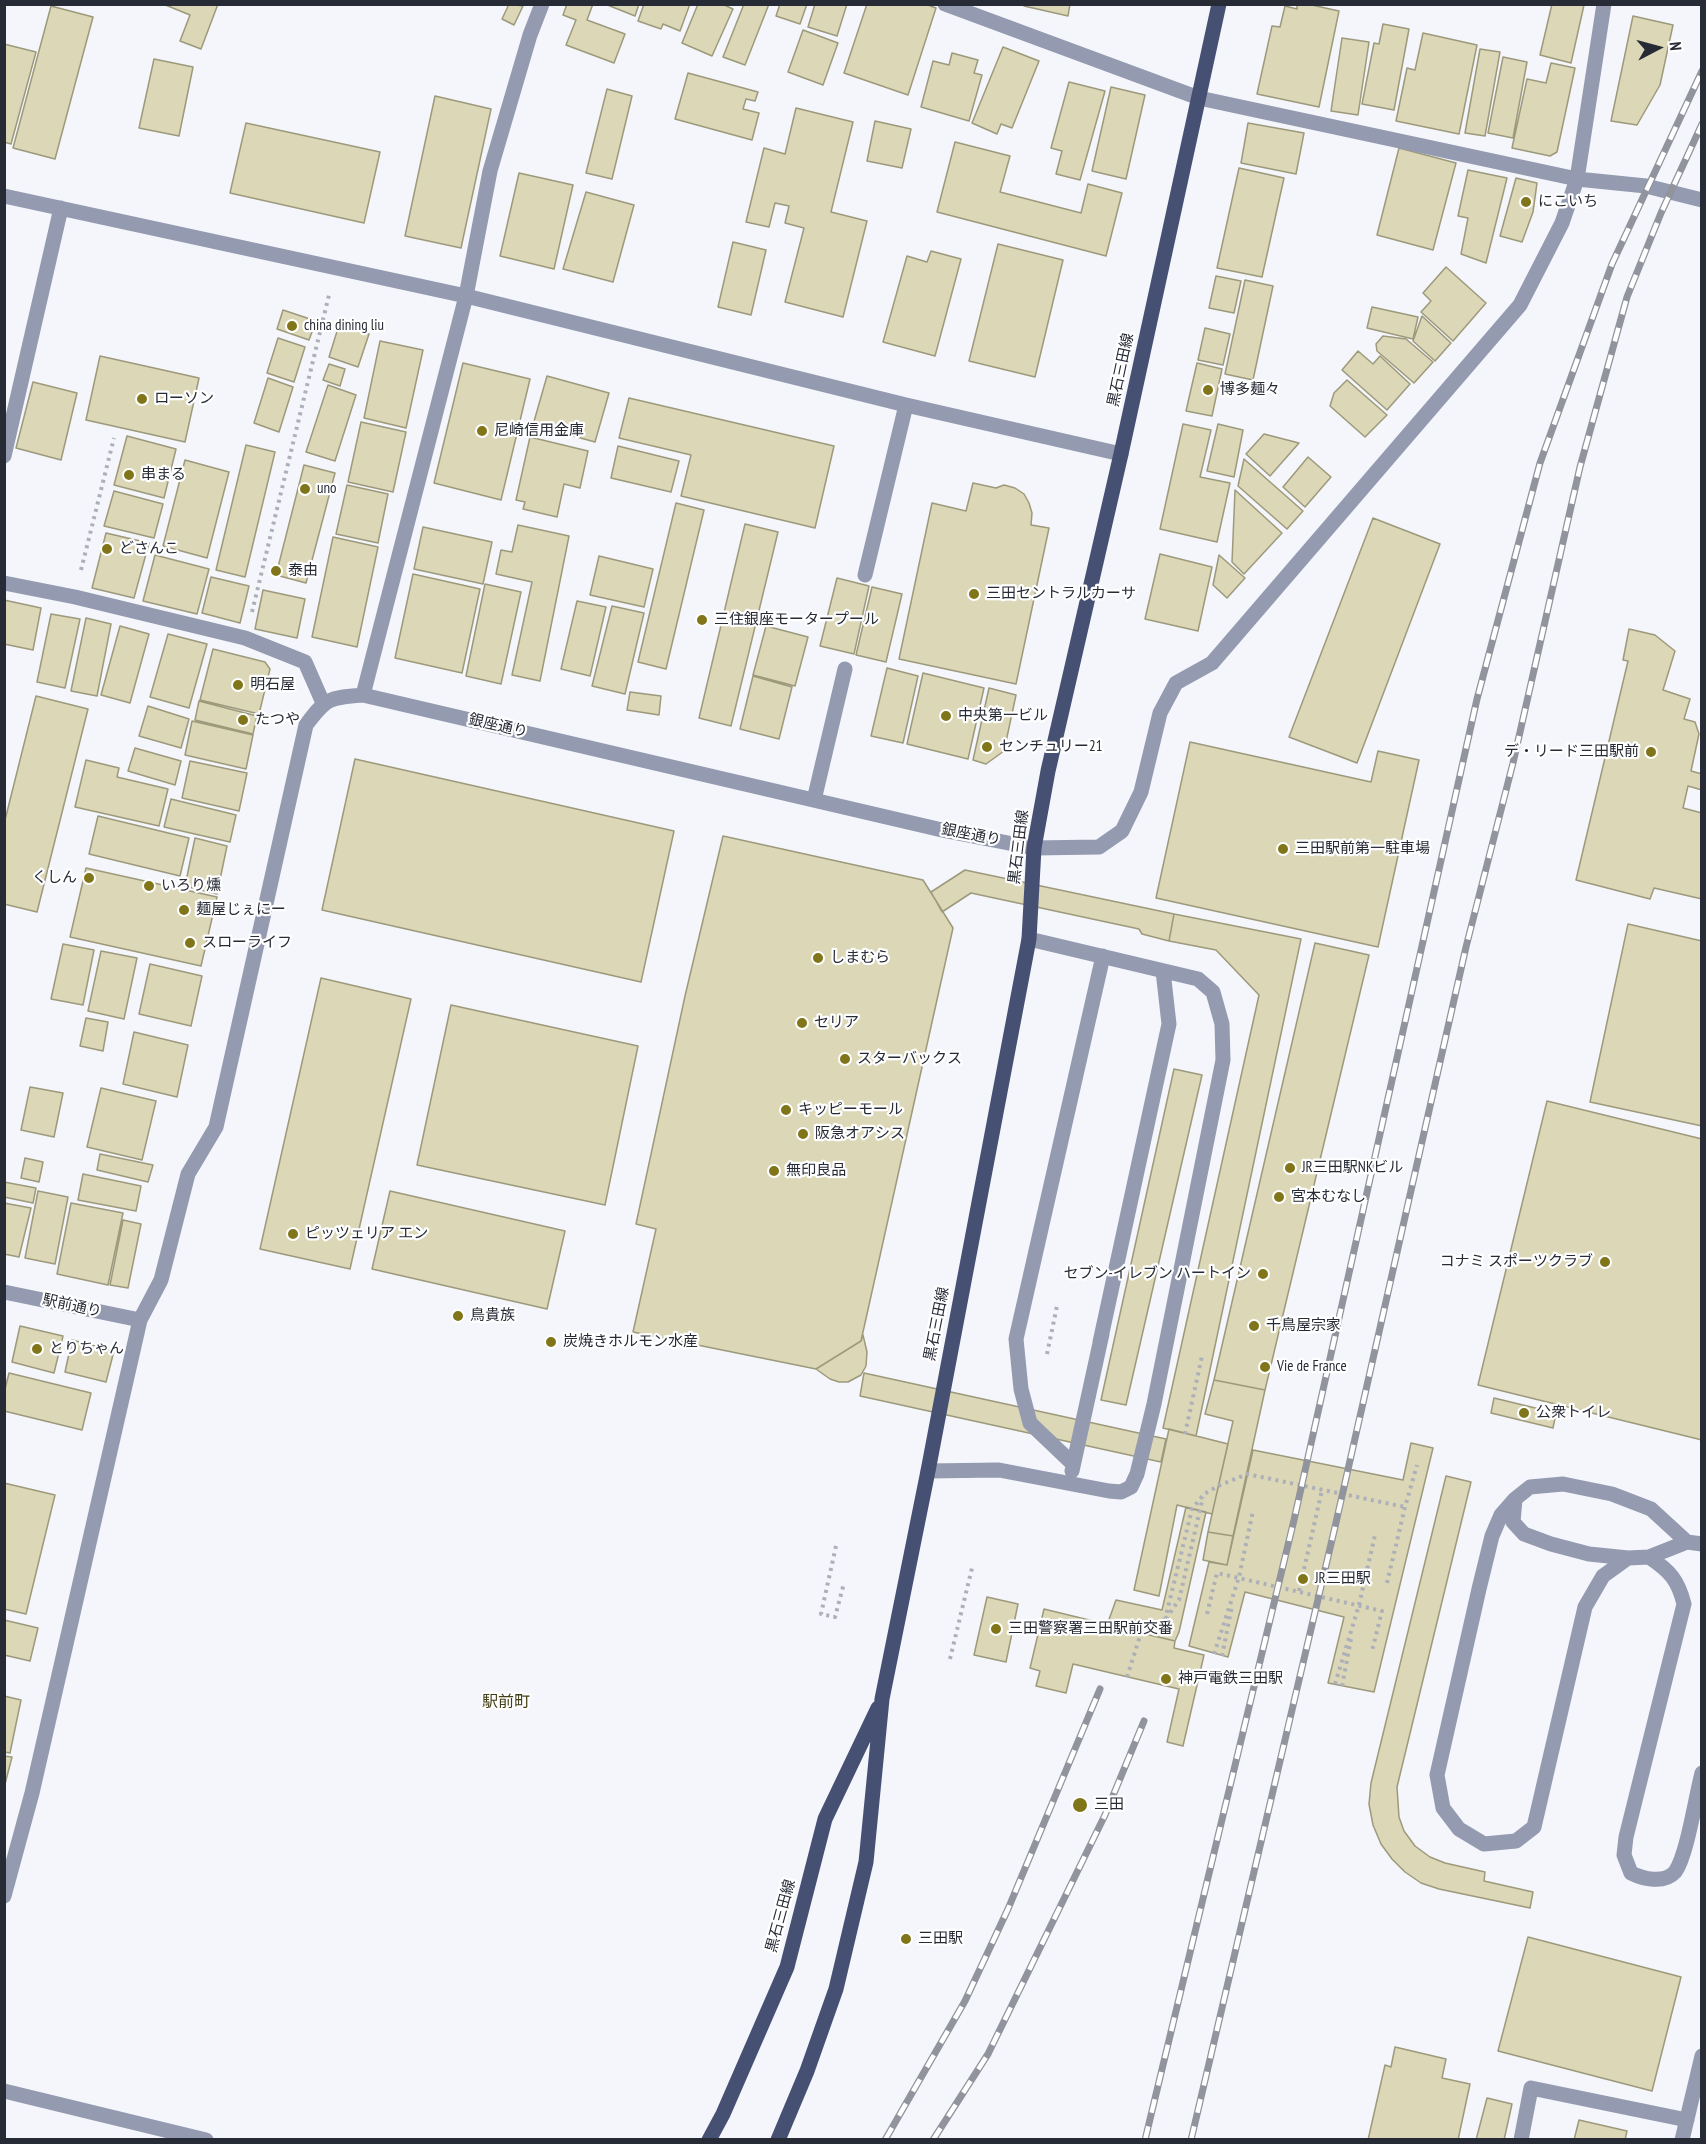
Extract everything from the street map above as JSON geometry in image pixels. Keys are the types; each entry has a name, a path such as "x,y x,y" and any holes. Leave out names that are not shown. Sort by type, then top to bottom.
{"main road":[{"name":"黒石三田線","path":"778,2139 807,2071 836,1989 866,1862 882,1699 928,1471 1029,939 1034,848 1048,771 1121,454 1219,4"},
{"name":"黒石三田線","path":"709,2139 723,2114 787,1967 825,1819 882,1699"}],"street":[{"path":"4,1896 32,1793 140,1320 161,1280 188,1174 216,1127 306,725 323,703 342,697 363,695 466,296 490,171 530,35 542,4"},
{"path":"945,4 1199,99 1577,179 1646,186 1701,200"},
{"name":"銀座通り","path":"363,695 942,830 1034,848 1099,847 1122,831 1141,792 1160,713 1176,683 1212,663 1520,305 1562,223 1577,179 1604,4"},
{"path":"4,196 466,296 906,405 1121,454"},
{"path":"4,456 61,208"},
{"path":"866,575 906,405"},
{"path":"4,583 75,597 245,638 305,662 323,703"},
{"path":"814,800 846,669"},
{"path":"928,1471 999,1470 1121,1492 1131,1487 1137,1474 1154,1404 1223,1060 1222,1024 1213,992 1198,979 1029,939"},
{"path":"1073,1464 1030,1423 1021,1389 1016,1339 1103,956"},
{"path":"1069,1483 1169,1024 1163,971"},
{"name":"駅前通り","path":"4,1292 140,1320"},
{"path":"1628,1558 1604,1576 1585,1607 1534,1827 1516,1841 1484,1844 1459,1829 1443,1808 1437,1775 1492,1536 1501,1515 1530,1487 1563,1484 1612,1494 1651,1509 1694,1543"},
{"path":"1515,1499 1513,1522 1524,1534 1579,1551 1628,1558 1649,1557 1694,1543"},
{"path":"1649,1557 1665,1568 1680,1586 1684,1604 1626,1837 1624,1855 1631,1873 1644,1879 1660,1879 1674,1874 1682,1858 1701,1773"},
{"path":"1682,2139 1701,2056"},
{"path":"1521,2139 1531,2088 1687,2121"},
{"path":"5,2094 206,2139"}],"path":[{"path":"245,638 335,268"},
{"path":"75,597 114,438"},
{"path":"1185,1434 1202,1356"},
{"path":"1387,1584 1417,1466"},
{"path":"1165,1620 1192,1509 1204,1494 1247,1474 1405,1507"},
{"path":"1299,1591 1322,1490"},
{"path":"1127,1677 1142,1633 1165,1620 1179,1599 1204,1494"},
{"path":"1214,1654 1239,1577 1253,1512"},
{"path":"1335,1684 1359,1605 1375,1534"},
{"path":"836,1546 821,1614 835,1617 844,1583"},
{"path":"950,1659 972,1568"},
{"path":"1207,1614 1217,1573 1239,1577 1383,1611 1372,1652"},
{"path":"1222,1656 1235,1590"},
{"path":"1342,1686 1354,1620"}],"building":[{"path":"163,4 218,4 201,49 180,41 190,15"},
{"path":"509,4 523,6 514,25 502,19"},
{"path":"567,4 593,4 587,20 625,34 614,63 566,45 576,20 563,15"},
{"path":"605,4 639,4 635,16"},
{"path":"644,4 690,4 680,31 663,24 661,29 638,21"},
{"path":"698,4 722,4 733,9 712,56 682,43"},
{"path":"744,4 769,4 745,65 723,57"},
{"path":"780,4 807,4 800,24 776,16"},
{"path":"815,4 847,4 837,36 808,27"},
{"path":"867,4 925,4 936,8 908,95 844,73"},
{"path":"1024,4 1070,4 1068,16 1024,6"},
{"path":"1297,4 1339,11 1319,107 1257,94 1272,26 1280,27 1285,6 1297,9"},
{"path":"1552,4 1584,5 1571,63 1540,55"},
{"path":"51,6 93,17 55,159 13,148"},
{"path":"1633,16 1673,25 1660,85 1637,125 1611,121"},
{"path":"1383,24 1409,29 1394,110 1362,104 1374,43 1379,44"},
{"path":"803,30 838,43 823,85 788,72"},
{"path":"1423,33 1477,45 1459,134 1396,121 1407,68 1415,70"},
{"path":"1342,38 1369,42 1358,115 1331,111"},
{"path":"4,44 36,52 11,144 4,142"},
{"path":"1003,47 1039,61 1012,128 1001,124 997,134 972,123"},
{"path":"1480,49 1500,52 1485,136 1465,133"},
{"path":"952,53 978,60 974,73 982,75 969,121 921,107 933,61 949,65"},
{"path":"1503,57 1527,62 1513,138 1488,133"},
{"path":"154,59 193,67 179,136 139,128"},
{"path":"1551,63 1575,68 1557,152 1550,156 1512,148 1527,79 1546,83"},
{"path":"688,73 758,92 755,101 746,99 743,109 759,113 752,140 675,119"},
{"path":"1069,82 1105,91 1080,180 1056,174 1062,151 1051,148"},
{"path":"1111,87 1145,95 1126,179 1092,171"},
{"path":"607,89 632,96 612,179 586,173"},
{"path":"435,96 491,109 461,248 405,236"},
{"path":"796,108 853,122 831,212 867,221 843,317 785,302 804,228 785,223 789,206 775,203 769,227 746,222 764,148 785,154"},
{"path":"875,121 911,129 902,168 867,161"},
{"path":"246,123 380,152 364,223 230,193"},
{"path":"1248,123 1304,133 1296,174 1241,163"},
{"path":"955,142 1010,156 1000,192 1081,213 1088,184 1122,193 1106,256 937,212"},
{"path":"1399,148 1456,163 1433,250 1377,235"},
{"path":"1239,168 1284,178 1262,277 1217,268"},
{"path":"1468,170 1507,178 1486,263 1461,254 1468,218 1458,216"},
{"path":"519,173 573,185 554,269 500,256"},
{"path":"1516,178 1537,183 1533,212 1522,242 1500,236"},
{"path":"586,192 634,205 613,282 563,269"},
{"path":"733,242 766,250 751,315 718,307"},
{"path":"998,244 1063,260 1035,377 969,361"},
{"path":"931,251 961,259 935,356 883,342 907,256 927,262"},
{"path":"1446,267 1486,303 1453,341 1421,312 1431,301 1423,293"},
{"path":"1216,276 1241,281 1234,313 1209,308"},
{"path":"1245,280 1273,286 1253,380 1225,374"},
{"path":"1372,307 1418,317 1413,339 1367,328"},
{"path":"283,310 316,321 309,340 277,329"},
{"path":"1422,316 1451,343 1435,361 1413,341"},
{"path":"339,325 369,334 358,367 329,357"},
{"path":"1205,328 1230,334 1223,365 1198,360"},
{"path":"1383,336 1406,339 1433,362 1414,383 1377,351 1376,344"},
{"path":"278,338 305,347 294,382 267,373"},
{"path":"380,341 423,350 406,428 364,418"},
{"path":"1358,351 1373,364 1380,356 1410,384 1387,410 1342,370"},
{"name":"ローソン","path":"100,356 199,378 185,442 86,420"},
{"name":"尼崎信用金庫","path":"463,363 530,379 501,500 434,483"},
{"path":"1197,363 1222,369 1212,416 1186,411"},
{"path":"329,364 345,369 340,386 323,380"},
{"path":"547,376 609,393 595,442 533,425"},
{"path":"268,378 293,387 279,432 254,423"},
{"path":"1347,380 1387,415 1365,437 1330,406 1334,393"},
{"path":"33,382 77,393 61,460 16,448"},
{"path":"328,385 356,395 335,461 306,452"},
{"path":"629,398 834,446 815,528 681,496 691,455 619,438"},
{"path":"361,422 406,432 393,492 348,482"},
{"path":"1183,424 1211,430 1200,477 1230,483 1217,542 1160,529"},
{"path":"1218,424 1243,430 1234,477 1207,471"},
{"path":"1264,434 1299,443 1270,476 1246,454"},
{"path":"127,436 176,449 164,498 114,485"},
{"path":"530,437 588,451 580,488 564,484 557,517 523,509 525,502 516,500"},
{"path":"246,445 275,452 245,577 216,570"},
{"path":"618,446 679,461 671,492 611,478"},
{"path":"1308,457 1331,477 1305,507 1283,487"},
{"path":"1244,459 1303,511 1287,529 1238,486"},
{"path":"185,460 229,472 207,558 163,546"},
{"path":"304,465 335,473 306,583 276,575"},
{"name":"三田セントラルカーサ","path":"973,483 996,488 1004,485 1015,488 1024,494 1029,503 1032,513 1031,525 1049,528 1016,684 899,659 932,503 966,511"},
{"path":"347,485 388,494 378,543 336,534"},
{"path":"1235,490 1282,533 1244,574 1232,562"},
{"path":"114,491 163,504 154,538 104,526"},
{"path":"676,503 704,510 666,669 638,662"},
{"path":"1373,518 1440,544 1357,763 1289,737"},
{"path":"745,524 778,532 731,726 699,718"},
{"path":"518,525 569,536 540,681 512,675 532,582 496,574 501,550 512,552"},
{"path":"423,527 492,542 483,584 414,569"},
{"path":"106,533 149,543 134,598 92,588"},
{"path":"333,537 378,547 357,647 312,637"},
{"path":"1160,554 1212,567 1198,631 1145,619"},
{"path":"155,555 209,569 197,614 143,601"},
{"path":"1219,555 1245,578 1227,598 1213,585"},
{"path":"599,556 653,569 644,607 590,595"},
{"path":"413,574 480,589 462,673 395,658"},
{"path":"211,577 249,586 240,623 202,613"},
{"path":"837,578 869,586 854,654 820,646"},
{"path":"485,584 521,592 501,684 466,676"},
{"path":"872,587 902,594 886,662 856,655"},
{"path":"263,590 305,599 297,638 255,629"},
{"path":"4,600 41,608 33,650 4,644"},
{"path":"577,601 606,607 590,676 561,669"},
{"path":"612,606 644,613 625,694 592,686"},
{"path":"51,614 80,619 65,688 37,682"},
{"path":"86,618 111,624 97,696 71,691"},
{"path":"120,626 149,634 130,703 101,695"},
{"path":"766,626 808,637 795,686 753,675"},
{"name":"デ・リード三田駅前","path":"1629,629 1655,635 1675,651 1663,690 1690,699 1684,719 1695,722 1699,734 1691,771 1702,774 1702,790 1688,786 1683,808 1702,813 1702,899 1654,888 1650,899 1576,880 1628,661 1623,660"},
{"path":"168,634 207,644 189,708 150,697"},
{"path":"213,649 265,662 270,669 259,714 200,700"},
{"path":"887,668 918,676 903,743 871,736"},
{"name":"中央第一ビル","path":"923,673 984,688 968,759 907,744"},
{"path":"753,676 792,687 779,739 740,729"},
{"path":"989,688 1016,695 1004,751 986,764 973,760"},
{"path":"630,692 661,696 659,715 627,710"},
{"path":"36,696 88,709 37,912 4,904 4,824"},
{"path":"199,701 257,716 253,734 195,720"},
{"path":"148,706 189,719 181,748 139,736"},
{"path":"192,721 253,735 246,769 185,755"},
{"name":"三田駅前第一駐車場","path":"1190,742 1371,782 1378,751 1419,760 1378,947 1156,898"},
{"path":"135,748 181,761 175,785 128,771"},
{"path":"355,759 674,831 641,982 322,910"},
{"path":"86,760 119,768 117,777 168,789 159,826 75,807"},
{"path":"190,761 247,773 239,811 182,798"},
{"path":"171,799 236,815 230,842 164,827"},
{"path":"98,816 189,838 180,876 89,854"},
{"name":"キッピーモール","path":"723,836 923,880 953,928 861,1341 816,1369 633,1332 656,1229 636,1224 685,996"},
{"path":"195,838 227,846 217,894 185,886"},
{"path":"86,868 217,897 201,966 70,937"},
{"path":"965,870 1174,914 1169,941 1142,934 1139,929 971,893 942,912 931,892"},
{"path":"1174,914 1301,939 1196,1436 1163,1428 1259,995 1216,950 1169,941"},
{"path":"1628,924 1702,941 1702,1126 1590,1102"},
{"name":"JR三田駅NKビル","path":"1315,943 1369,955 1265,1390 1214,1380"},
{"path":"63,944 94,950 83,1005 51,999"},
{"path":"101,951 137,958 124,1019 88,1011"},
{"path":"150,964 202,976 191,1026 139,1014"},
{"path":"321,978 411,999 350,1269 260,1249"},
{"path":"451,1005 638,1046 605,1205 417,1165"},
{"path":"86,1018 108,1022 103,1051 80,1046"},
{"path":"134,1032 188,1045 177,1097 123,1084"},
{"path":"1174,1069 1202,1075 1126,1405 1101,1400"},
{"path":"30,1087 63,1093 54,1137 21,1130"},
{"path":"101,1088 156,1101 142,1160 87,1147"},
{"name":"コナミ スポーツクラブ","path":"1547,1101 1702,1139 1702,1440 1478,1385"},
{"path":"100,1154 153,1165 148,1182 97,1170"},
{"path":"25,1158 43,1162 39,1182 21,1178"},
{"path":"83,1174 141,1186 136,1211 78,1200"},
{"path":"4,1182 36,1188 33,1203 4,1197"},
{"path":"38,1191 68,1197 55,1264 25,1258"},
{"path":"390,1191 565,1231 547,1309 372,1269"},
{"path":"4,1203 31,1208 19,1257 4,1254"},
{"path":"71,1203 123,1213 108,1285 57,1274"},
{"path":"123,1220 141,1224 128,1288 110,1285"},
{"name":"とりちゃん","path":"20,1326 63,1336 54,1373 12,1362"},
{"path":"863,1335 867,1352 866,1366 861,1375 848,1382 839,1382 830,1379 816,1369 861,1341"},
{"path":"72,1340 114,1351 106,1382 65,1372"},
{"path":"9,1373 91,1393 82,1430 4,1411 4,1393"},
{"path":"864,1373 1166,1439 1161,1462 860,1396"},
{"path":"1214,1380 1265,1390 1233,1536 1208,1532 1233,1421 1205,1414"},
{"name":"公衆トイレ","path":"1494,1398 1556,1413 1553,1428 1491,1413"},
{"path":"1169,1429 1228,1444 1212,1514 1177,1505 1159,1596 1134,1590"},
{"name":"JR三田駅","path":"1411,1443 1433,1448 1374,1692 1328,1683 1344,1617 1245,1592 1228,1657 1189,1646 1209,1562 1227,1565 1253,1450 1403,1480"},
{"path":"1446,1476 1471,1482 1397,1787 1399,1817 1404,1831 1415,1846 1430,1857 1445,1863 1485,1872 1484,1881 1533,1892 1530,1908 1439,1889 1421,1883 1392,1859 1381,1844 1373,1825 1369,1804 1371,1783"},
{"path":"4,1483 55,1495 26,1614 4,1609"},
{"path":"1186,1507 1206,1512 1175,1641 1107,1625 1116,1600 1162,1610"},
{"path":"1208,1532 1233,1536 1227,1565 1203,1560"},
{"name":"三田警察署三田駅前交番","path":"987,1597 1018,1604 1006,1662 974,1655"},
{"name":"神戸電鉄三田駅","path":"1044,1609 1175,1641 1174,1648 1204,1655 1183,1746 1167,1742 1179,1689 1073,1664 1066,1693 1036,1686 1040,1671 1030,1668"},
{"path":"4,1620 38,1628 30,1661 4,1655"},
{"path":"4,1696 21,1700 10,1753 4,1752"},
{"path":"4,1756 12,1757 4,1788"},
{"path":"1528,1937 1681,1977 1652,2091 1498,2051"},
{"path":"1395,2047 1446,2059 1442,2078 1470,2084 1458,2140 1368,2140 1385,2065 1391,2067"},
{"path":"1487,2098 1512,2104 1504,2140 1476,2140"},
{"path":"1579,2120 1627,2131 1625,2140 1574,2140"}],"railway":[{"path":"1145,2140 1294,1520 1477,699 1540,463 1612,264 1702,71"},
{"path":"1191,2140 1335,1527 1466,947 1513,763 1580,467 1627,297 1661,213 1702,124"},
{"path":"885,2140 965,2001 1008,1909 1100,1689"},
{"path":"933,2140 988,2054 1105,1815 1144,1721"}],"place":[{"name":"にこいち","path":"1526,202"},
{"name":"china dining liu","path":"292,326"},
{"name":"博多麺々","path":"1208,390"},
{"name":"ローソン","path":"142,399"},
{"name":"尼崎信用金庫","path":"482,431"},
{"name":"串まる","path":"129,475"},
{"name":"uno","path":"305,489"},
{"name":"どさんこ","path":"107,549"},
{"name":"泰由","path":"276,571"},
{"name":"三田セントラルカーサ","path":"974,594"},
{"name":"三住銀座モータープール","path":"702,620"},
{"name":"明石屋","path":"238,685"},
{"name":"中央第一ビル","path":"946,716"},
{"name":"たつや","path":"243,720"},
{"name":"センチュリー21","path":"987,747"},
{"name":"デ・リード三田駅前","path":"1651,752"},
{"name":"三田駅前第一駐車場","path":"1283,849"},
{"name":"くしん","path":"89,878"},
{"name":"いろり燻","path":"149,886"},
{"name":"麺屋じぇにー","path":"184,910"},
{"name":"スローライフ","path":"190,943"},
{"name":"しまむら","path":"818,958"},
{"name":"セリア","path":"802,1023"},
{"name":"スターバックス","path":"845,1059"},
{"name":"キッピーモール","path":"786,1110"},
{"name":"阪急オアシス","path":"803,1134"},
{"name":"JR三田駅NKビル","path":"1290,1168"},
{"name":"無印良品","path":"774,1171"},
{"name":"宮本むなし","path":"1279,1197"},
{"name":"ピッツェリア エン","path":"293,1234"},
{"name":"コナミ スポーツクラブ","path":"1605,1262"},
{"name":"セブン-イレブン ハートイン","path":"1263,1274"},
{"name":"鳥貴族","path":"458,1316"},
{"name":"千鳥屋宗家","path":"1254,1326"},
{"name":"炭焼きホルモン水産","path":"551,1342"},
{"name":"とりちゃん","path":"37,1349"},
{"name":"Vie de France","path":"1265,1367"},
{"name":"公衆トイレ","path":"1524,1413"},
{"name":"JR三田駅","path":"1303,1579"},
{"name":"三田警察署三田駅前交番","path":"996,1629"},
{"name":"神戸電鉄三田駅","path":"1166,1679"},
{"name":"三田","path":"1080,1805"},
{"name":"三田駅","path":"906,1939"}],"district":[{"name":"駅前町","path":"506,1702"}]}
